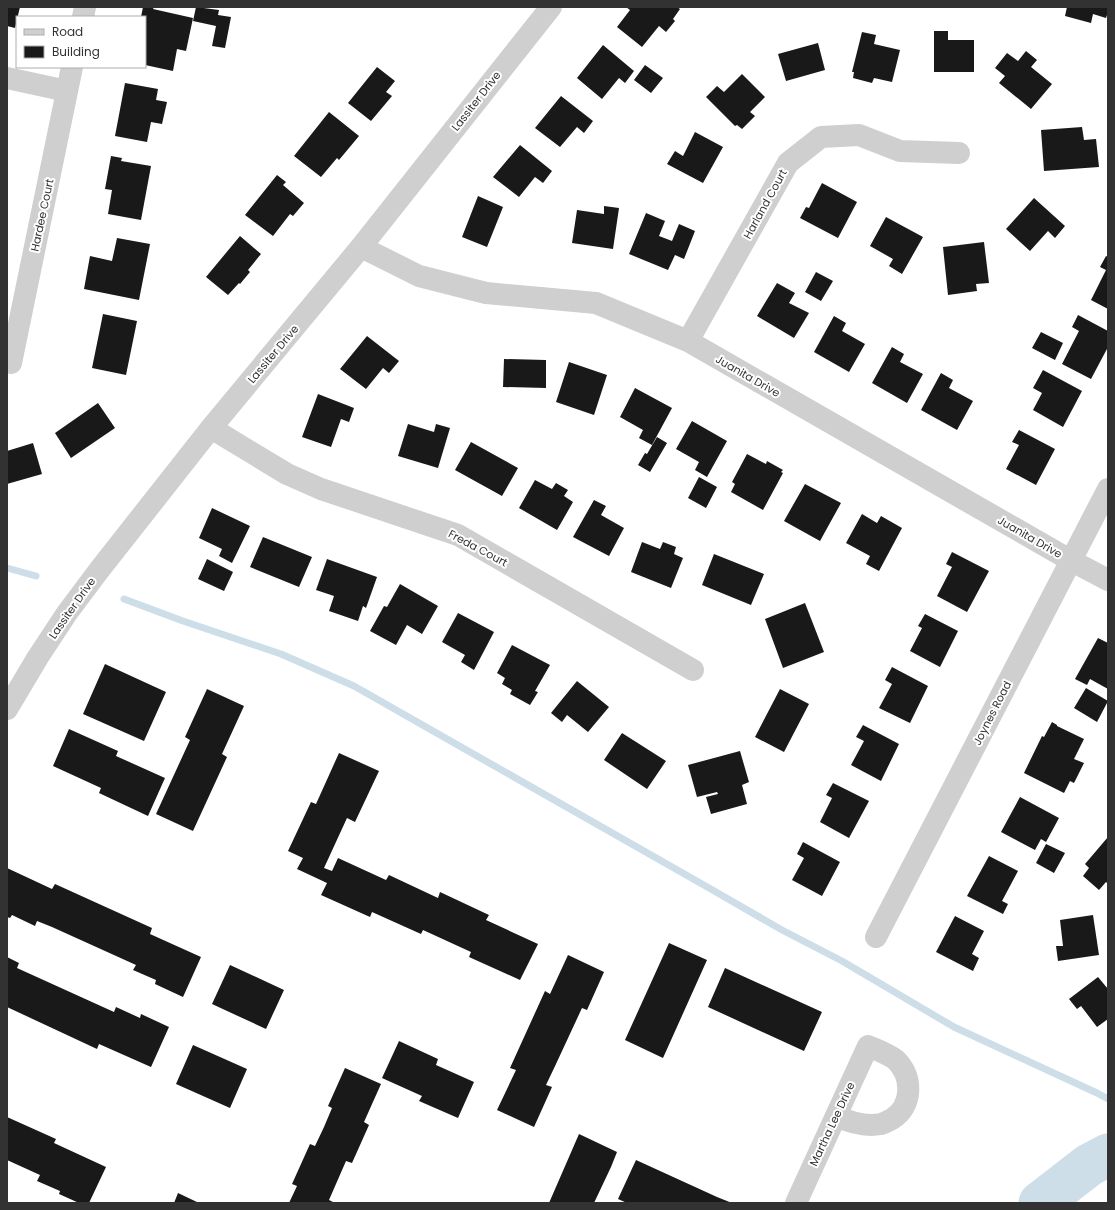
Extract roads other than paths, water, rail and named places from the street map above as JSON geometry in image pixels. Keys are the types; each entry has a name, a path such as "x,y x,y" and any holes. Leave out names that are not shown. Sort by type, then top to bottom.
{"street":[{"name":"Lassiter Drive","path":"7,709 38,657 67,613 211,428 361,247 551,7"},
{"name":"Hardee Court","path":"11,362 72,68"},
{"path":"7,78 67,91"},
{"name":"Harland Court","path":"688,341 788,163 820,137 859,135 900,151 959,153"},
{"name":"Juanita Drive","path":"361,247 419,276 486,293 596,303 688,341 1070,560 1108,580"},
{"name":"Freda Court","path":"211,428 287,474 321,489 458,535 692,670"},
{"name":"Joynes Road","path":"876,937 1108,489"},
{"name":"Martha Lee Drive","path":"796,1203 868,1046 896,1060 905,1073 909,1089 906,1103 896,1116 882,1124 866,1126 850,1122 836,1116"}],"waterway":[{"path":"7,568 36,576"},
{"path":"124,599 183,621 281,654 354,686 782,930 842,961 954,1027 1108,1099"},
{"path":"1040,1203 1089,1165 1108,1155"}]}
